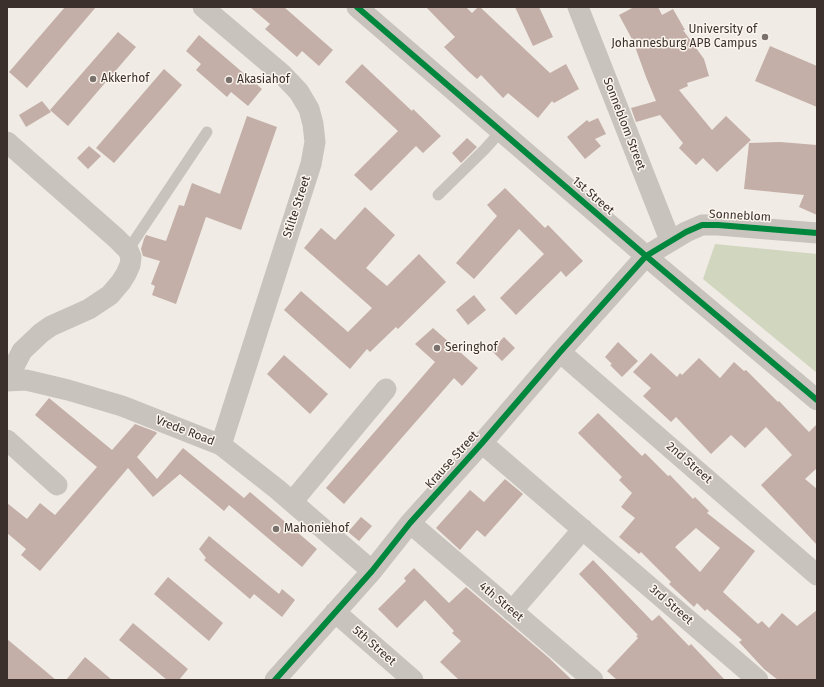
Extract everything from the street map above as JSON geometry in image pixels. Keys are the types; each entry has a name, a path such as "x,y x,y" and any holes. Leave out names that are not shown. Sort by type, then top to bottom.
{"street":[{"name":"Stilte Street","path":"203,7 282,74 299,92 309,109 313,124 315,142 311,164 221,445"},
{"name":"1st Street","path":"357,7 646,256 817,400"},
{"name":"Sonneblom Street","path":"578,7 670,240"},
{"path":"7,142 116,238 128,250 131,256 130,265 121,282 110,295 89,309 51,326 41,333 22,351 7,381"},
{"name":"Sonneblom","path":"646,256 670,240 702,225 817,233"},
{"name":"Krause Street","path":"275,680 372,571 410,523 646,256"},
{"name":"2nd Street","path":"560,352 817,575"},
{"name":"Vrede Road","path":"7,381 26,380 68,390 122,406 221,445 292,502 372,571"},
{"path":"292,502 386,389"},
{"path":"7,440 57,485"},
{"name":"3rd Street","path":"482,443 758,680"},
{"name":"4th Street","path":"410,523 593,680"},
{"path":"512,611 583,529"},
{"name":"5th Street","path":"335,612 413,680"}],"lane":[{"path":"438,195 485,149 501,131"},
{"path":"128,250 208,132"}],"green space":[{"path":"715,244 817,254 817,373 703,279"}],"building":[{"path":"65,7 96,7 27,88 9,72"},
{"path":"250,7 284,7 333,50 319,66 302,51 297,57 265,29 270,24"},
{"path":"426,7 466,7 472,13 480,7 550,73 566,64 579,89 554,103 552,101 538,118 508,93 503,98 481,75 477,79 468,71 444,47 455,37"},
{"path":"515,7 539,7 553,37 533,46"},
{"path":"634,7 658,7 662,15 673,9 685,30 683,30 704,59 709,76 687,83 688,86 679,90 712,130 726,116 751,140 717,172 703,158 696,165 679,148 683,143 660,115 636,122 631,108 656,101 633,41 619,15"},
{"name":"Akkerhof","path":"118,32 136,47 68,126 50,110"},
{"name":"Akasiahof","path":"199,35 262,89 248,106 231,92 227,97 196,70 201,64 186,51"},
{"path":"770,46 817,66 817,107 755,81"},
{"path":"362,64 441,136 423,153 416,146 371,191 354,175 398,131 345,82"},
{"path":"164,69 182,85 114,163 96,148"},
{"path":"42,101 51,112 26,127 19,115"},
{"path":"247,116 277,127 241,230 206,217 176,304 152,295 155,286 151,284 160,261 143,256 141,249 146,235 166,241 179,205 184,206 192,183 220,194"},
{"path":"598,118 606,134 595,139 601,146 585,159 567,137 587,120 589,122"},
{"path":"467,138 477,147 461,163 452,153"},
{"path":"780,142 817,145 817,215 799,207 804,195 744,189 749,143"},
{"path":"89,146 101,156 88,169 77,158"},
{"path":"505,188 545,228 548,225 583,261 566,277 561,271 516,315 500,298 544,254 519,229 474,279 456,263 497,216 487,205"},
{"path":"365,207 395,235 366,268 387,286 419,254 446,282 398,329 396,327 370,352 367,349 350,369 284,310 301,291 348,332 372,308 304,248 321,228 335,240"},
{"path":"474,295 486,310 468,325 456,310"},
{"path":"433,328 478,368 462,386 454,378 344,504 326,488 435,362 415,344"},
{"path":"504,337 515,348 502,361 491,350"},
{"path":"618,342 638,361 622,377 610,365 612,364 605,357"},
{"path":"651,353 677,377 680,373 682,375 699,358 720,378 734,362 744,371 746,370 809,432 817,424 817,468 805,479 817,489 817,545 761,485 792,455 766,427 745,448 731,435 711,454 676,417 671,422 643,396 651,388 633,372"},
{"path":"284,355 328,394 310,414 267,374"},
{"path":"49,398 112,450 135,424 156,432 157,433 137,457 157,479 183,448 244,498 250,492 317,549 302,567 229,505 224,511 180,474 153,497 128,468 40,571 21,555 26,549 7,533 7,503 27,519 40,503 55,515 97,467 35,415"},
{"path":"598,413 642,456 645,453 668,476 670,475 693,499 695,497 709,511 707,513 755,551 723,592 758,624 762,621 769,628 782,613 797,626 817,610 817,680 778,680 764,669 739,642 742,640 707,609 705,611 697,603 694,607 669,584 671,582 641,552 639,554 619,537 635,518 621,507 632,493 619,480 622,477 578,433","holes":["696,528 720,548 700,572 675,547"]},
{"path":"505,479 523,494 485,537 477,530 460,550 436,528 470,490 484,502"},
{"path":"361,517 372,526 359,541 348,532"},
{"path":"209,536 279,594 282,589 295,600 282,617 254,594 250,599 204,560 206,558 199,549"},
{"path":"593,560 652,621 659,615 689,646 691,644 725,680 617,680 607,671 638,638 636,636 638,635 579,574"},
{"path":"414,568 449,603 466,587 549,658 572,680 459,680 440,662 461,641 452,633 454,631 425,600 397,628 378,609 406,581 404,578"},
{"path":"168,577 223,623 209,641 154,594"},
{"path":"133,623 188,669 179,680 167,680 119,640"},
{"path":"7,639 56,680 7,680"},
{"path":"85,657 112,680 66,680"}],"cycle path":[{"path":"357,7 646,256 817,400"},
{"path":"275,680 372,571 410,523 646,256 686,232 702,225 817,233"}],"place":[{"name":"University of Johannesburg APB Campus","path":"765,37"},
{"name":"Akkerhof","path":"93,79"},
{"name":"Akasiahof","path":"229,80"},
{"name":"Seringhof","path":"437,348"},
{"name":"Mahoniehof","path":"276,529"}]}
